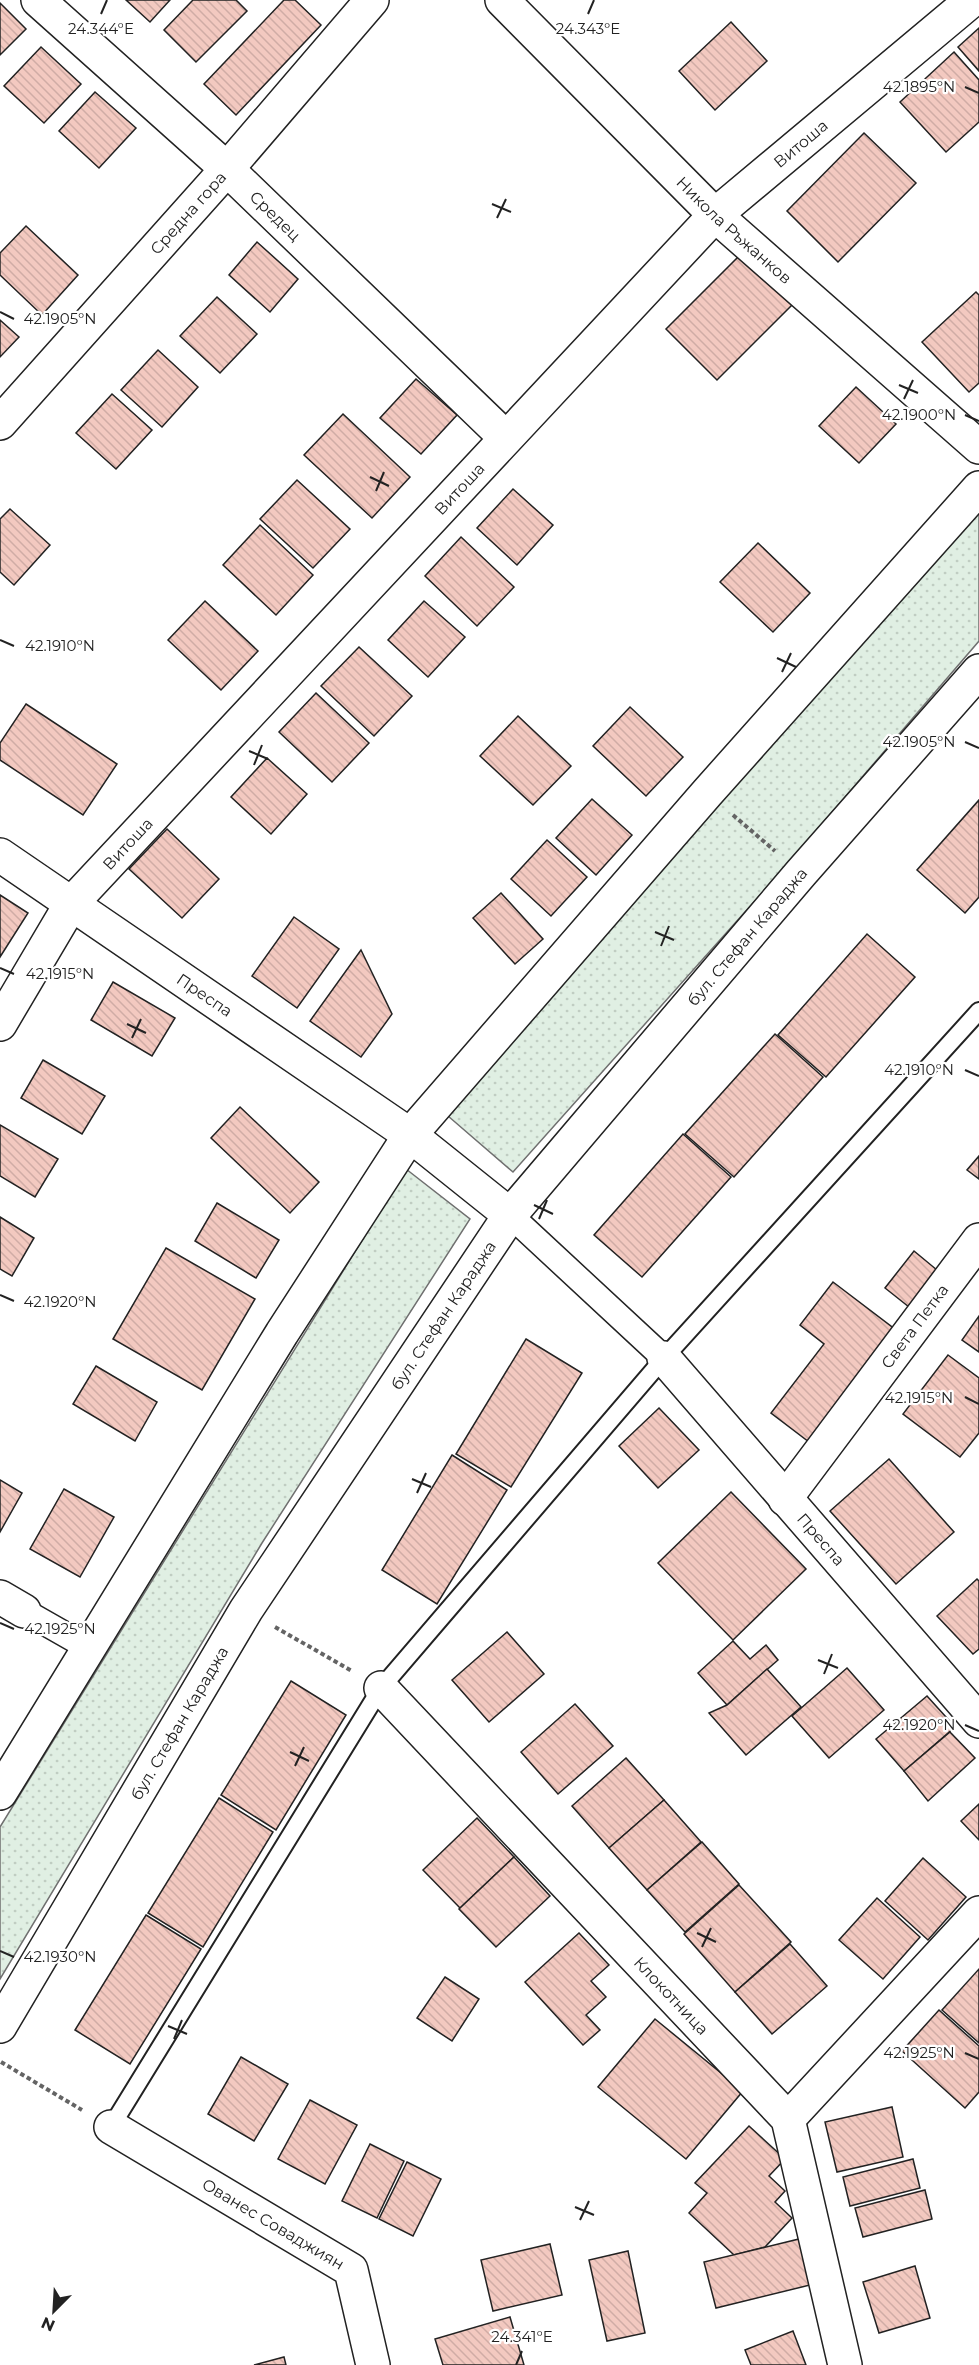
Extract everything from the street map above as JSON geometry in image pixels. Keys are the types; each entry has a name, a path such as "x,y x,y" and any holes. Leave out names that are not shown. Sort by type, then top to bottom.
{"street":[{"name":"Средец","path":"38,0 227,169 506,438"},
{"name":"Средна гора","path":"0,423 227,169 372,0"},
{"name":"Никола Ръжанков","path":"502,0 715,215 979,447"},
{"name":"Витоша","path":"0,1024 71,903 715,215 972,0"},
{"path":"0,1793 282,1333 410,1135 707,793 979,488"},
{"name":"бул. Стефан Караджа","path":"0,2026 246,1610 510,1215 801,873 979,671"},
{"name":"Преспа","path":"0,855 410,1135 510,1215"},
{"path":"510,1215 664,1358"},
{"name":"Света Петка","path":"785,1499 979,1240"},
{"name":"Преспа","path":"664,1358 979,1721"},
{"path":"12,1604 89,1648"},
{"name":"Клокотница","path":"381,1688 788,2119"},
{"path":"845,2365 788,2119 979,1913"},
{"name":"Ованес Соваджиян","path":"111,2127 351,2270 373,2365"}],"lane":[{"path":"111,2127 381,1688 664,1358 979,1011"}],"path":[{"path":"707,793 801,873"},
{"path":"246,1610 381,1688"},
{"path":"0,2062 111,2127"}],"green space":[{"path":"979,509 979,641 785,867 513,1172 448,1116 713,809"},
{"path":"406,1169 470,1219 262,1543 0,1979 0,1827"}],"building":[{"path":"126,0 170,0 150,22"},
{"path":"193,0 236,0 247,11 196,62 164,30"},
{"path":"284,0 295,0 321,25 236,115 204,84"},
{"path":"0,3 26,29 0,55"},
{"path":"731,22 767,61 715,110 679,71"},
{"path":"979,28 979,71 958,47"},
{"path":"41,47 81,84 44,123 4,86"},
{"path":"954,52 979,80 979,122 946,152 900,102"},
{"path":"95,92 136,128 99,168 59,131"},
{"path":"864,133 916,183 838,262 787,211"},
{"path":"26,226 78,275 42,315 0,275 0,253"},
{"path":"257,242 298,279 270,312 229,275"},
{"path":"744,251 795,302 717,380 666,329"},
{"path":"976,292 979,295 979,383 969,392 922,342"},
{"path":"217,297 257,334 220,373 180,336"},
{"path":"0,320 19,337 0,357"},
{"path":"158,350 198,387 162,427 121,390"},
{"path":"416,379 457,415 421,454 380,418"},
{"path":"856,387 896,424 859,463 819,426"},
{"path":"112,394 152,430 116,469 76,433"},
{"path":"343,414 410,477 372,518 304,455"},
{"path":"297,480 350,529 313,568 260,519"},
{"path":"513,489 553,525 517,565 477,528"},
{"path":"10,509 50,545 14,585 0,572 0,519"},
{"path":"260,525 313,575 276,615 223,565"},
{"path":"461,537 514,587 477,626 425,576"},
{"path":"758,543 810,593 773,632 720,582"},
{"path":"205,601 258,651 221,690 168,640"},
{"path":"424,601 465,637 428,677 388,640"},
{"path":"359,647 412,696 374,736 321,686"},
{"path":"316,693 369,743 332,782 279,732"},
{"path":"26,704 117,764 83,815 0,760 0,743"},
{"path":"630,707 683,757 646,796 593,746"},
{"path":"518,716 571,766 533,805 480,756"},
{"path":"267,758 307,794 271,834 231,797"},
{"path":"592,799 632,835 596,875 556,838"},
{"path":"979,800 979,897 965,913 917,870"},
{"path":"167,829 219,879 182,918 129,869"},
{"path":"547,840 587,877 551,916 511,879"},
{"path":"501,893 543,939 515,964 473,918"},
{"path":"0,895 28,913 0,957"},
{"path":"294,917 339,949 297,1008 252,976"},
{"path":"867,934 915,977 826,1077 778,1035"},
{"path":"361,950 392,1014 361,1057 310,1021"},
{"path":"113,982 175,1018 152,1056 91,1020"},
{"path":"775,1034 823,1077 734,1177 685,1134"},
{"path":"43,1060 105,1096 82,1134 21,1098"},
{"path":"240,1107 319,1182 290,1213 211,1138"},
{"path":"0,1125 58,1159 35,1197 0,1176"},
{"path":"683,1134 731,1177 642,1277 594,1235"},
{"path":"979,1156 979,1179 967,1170"},
{"path":"217,1203 279,1240 256,1278 195,1241"},
{"path":"0,1217 34,1238 12,1276 0,1269"},
{"path":"166,1248 255,1299 202,1390 113,1339"},
{"path":"914,1251 937,1270 909,1307 885,1288"},
{"path":"833,1282 896,1330 809,1442 771,1413 824,1344 800,1325"},
{"path":"979,1316 979,1352 962,1340"},
{"path":"526,1339 582,1373 511,1487 456,1454"},
{"path":"948,1355 979,1378 979,1433 960,1457 903,1414"},
{"path":"96,1366 157,1402 135,1441 73,1404"},
{"path":"659,1408 699,1450 658,1488 619,1446"},
{"path":"452,1455 507,1490 437,1604 382,1570"},
{"path":"889,1459 954,1532 896,1584 830,1511"},
{"path":"0,1480 22,1493 0,1532"},
{"path":"64,1489 114,1517 80,1577 30,1549"},
{"path":"731,1492 806,1569 733,1640 658,1563"},
{"path":"977,1579 979,1581 979,1649 973,1654 937,1616"},
{"path":"507,1632 544,1674 489,1722 452,1680"},
{"path":"733,1641 750,1659 766,1645 778,1660 727,1705 698,1673"},
{"path":"847,1668 884,1710 829,1758 792,1716"},
{"path":"767,1669 801,1707 746,1755 709,1713 727,1705"},
{"path":"291,1681 346,1715 276,1830 221,1795"},
{"path":"927,1696 955,1727 904,1771 876,1739"},
{"path":"575,1704 613,1746 558,1794 521,1752"},
{"path":"950,1732 975,1758 928,1801 904,1771"},
{"path":"626,1758 664,1800 609,1848 572,1806"},
{"path":"219,1798 273,1832 203,1947 148,1913"},
{"path":"664,1800 701,1842 647,1890 609,1848"},
{"path":"979,1804 979,1840 961,1821"},
{"path":"477,1818 514,1857 460,1908 423,1870"},
{"path":"702,1842 739,1884 685,1932 647,1890"},
{"path":"514,1857 550,1896 496,1947 459,1909"},
{"path":"923,1858 966,1897 928,1940 885,1901"},
{"path":"739,1885 791,1942 735,1992 684,1934"},
{"path":"877,1898 920,1937 883,1979 839,1940"},
{"path":"146,1915 201,1949 130,2064 75,2030"},
{"path":"579,1933 609,1965 591,1981 606,1997 586,2015 600,2030 583,2045 525,1982"},
{"path":"790,1944 827,1986 772,2034 735,1992"},
{"path":"979,1969 979,2043 942,2010"},
{"path":"445,1977 479,1999 452,2041 417,2018"},
{"path":"939,2010 979,2046 979,2092 965,2108 902,2051"},
{"path":"655,2019 743,2091 686,2159 598,2087"},
{"path":"241,2057 288,2084 254,2141 208,2114"},
{"path":"310,2100 357,2125 325,2184 278,2159"},
{"path":"892,2107 903,2157 837,2172 825,2122"},
{"path":"749,2126 785,2159 769,2176 785,2191 775,2202 792,2218 765,2247 734,2255 689,2213 707,2193 695,2183"},
{"path":"370,2144 404,2161 377,2218 342,2201"},
{"path":"913,2159 920,2188 850,2206 843,2177"},
{"path":"407,2162 441,2179 413,2236 379,2219"},
{"path":"925,2190 932,2219 863,2237 855,2208"},
{"path":"799,2239 810,2285 716,2308 704,2262"},
{"path":"550,2244 562,2295 493,2311 481,2260"},
{"path":"628,2251 645,2333 607,2341 589,2260"},
{"path":"915,2266 930,2318 879,2333 863,2282"},
{"path":"510,2317 524,2365 443,2365 435,2339"},
{"path":"793,2331 806,2365 751,2365 745,2350"},
{"path":"284,2357 286,2365 254,2365"}]}
